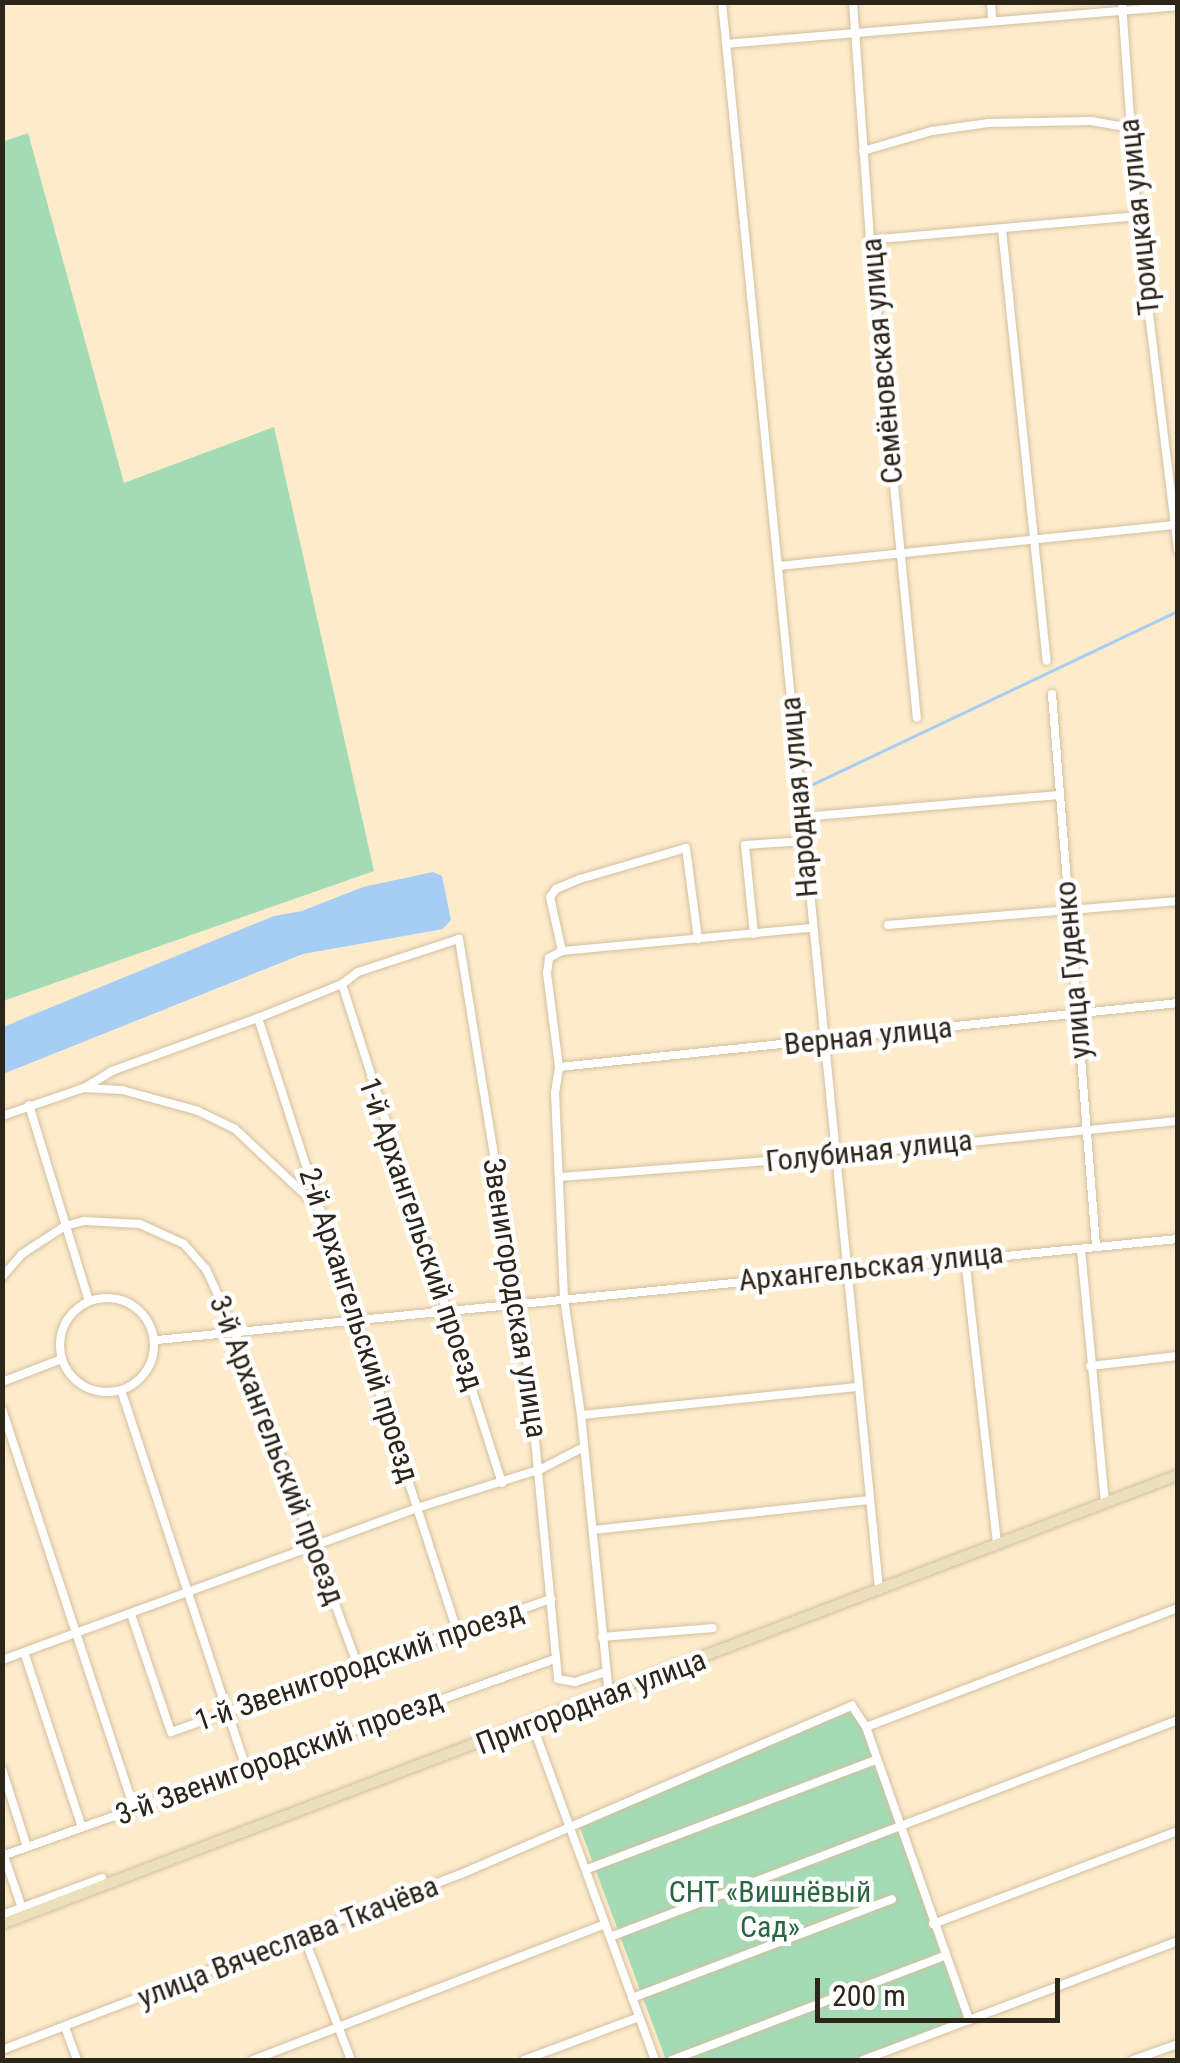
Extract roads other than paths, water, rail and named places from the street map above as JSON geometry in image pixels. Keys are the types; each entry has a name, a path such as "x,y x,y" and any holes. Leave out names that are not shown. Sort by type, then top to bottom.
{"street":[{"name":"Народная улица","path":"722,2 832,1156 879,1590"},
{"name":"Семёновская улица","path":"852,2 870,240 917,718"},
{"path":"991,2 992,18"},
{"path":"726,44 1122,6 1178,6"},
{"name":"Троицкая улица","path":"1122,6 1137,216 1178,550"},
{"path":"863,151 932,131 988,123 1090,122 1130,128"},
{"path":"870,240 1137,216"},
{"path":"1002,229 1046,661"},
{"path":"778,566 1175,525"},
{"name":"улица Гуденко","path":"1052,694 1074,1015 1088,1128 1096,1246"},
{"path":"802,818 1059,795"},
{"path":"754,934 744,849 749,842 804,841"},
{"path":"698,938 686,848 580,879 556,889 550,897 562,950 754,934 810,928"},
{"path":"888,925 1178,901"},
{"name":"Звенигородская улица","path":"342,984 358,972 459,938 540,1470 555,1659"},
{"name":"Звенигородская улица","path":"562,950 549,958 547,973 559,1067 555,1093 564,1298 581,1415 609,1695"},
{"path":"2,1116 84,1088 112,1071 342,984"},
{"name":"1-й Архангельский проезд","path":"342,984 445,1312 489,1432 502,1484"},
{"name":"Верная улица","path":"559,1067 1178,1002"},
{"name":"2-й Архангельский проезд","path":"258,1018 420,1507 457,1631"},
{"path":"84,1088 122,1090 198,1111 235,1128 321,1210"},
{"path":"28,1105 89,1302"},
{"name":"Голубиная улица","path":"561,1177 832,1156 1178,1120"},
{"name":"3-й Архангельский проезд","path":"66,1226 119,1220 140,1224 184,1244 206,1269 235,1332 358,1668"},
{"path":"2,1277 22,1254 66,1226"},
{"name":"Архангельская улица","path":"515,1303 846,1268 1178,1239"},
{"path":"1081,1249 1105,1502"},
{"path":"965,1258 997,1544"},
{"path":"89,1302 126,1302 146,1318 158,1340 142,1376 122,1390 92,1390 78,1383 62,1358 64,1325 89,1302"},
{"path":"158,1340 515,1303"},
{"path":"1090,1366 1178,1356"},
{"path":"2,1382 62,1358"},
{"path":"581,1415 858,1387"},
{"path":"122,1390 246,1768"},
{"path":"2,1409 134,1809"},
{"path":"2,1660 420,1507 502,1484 584,1447"},
{"name":"Пригородная улица","path":"2,1924 609,1695 1178,1474"},
{"path":"593,1530 867,1500"},
{"name":"1-й Звенигородский проезд","path":"131,1614 171,1732 552,1599"},
{"path":"969,2020 866,1728 1178,1608"},
{"path":"602,1637 713,1628"},
{"path":"24,1652 82,1827"},
{"path":"555,1659 558,1679 576,1682 604,1672"},
{"name":"3-й Звенигородский проезд","path":"3,1856 555,1659"},
{"name":"улица Вячеслава Ткачёва","path":"2,2050 304,1936 572,1828 852,1706 866,1728"},
{"path":"610,1937 1178,1720"},
{"path":"532,1724 655,2060"},
{"path":"587,1869 875,1760"},
{"path":"2,1769 28,1847"},
{"path":"934,1924 1178,1832"},
{"path":"3,1856 22,1908"},
{"path":"2,1915 102,1878"},
{"path":"632,1998 892,1899"},
{"path":"253,2060 604,1924"},
{"path":"304,1936 352,2060"},
{"path":"862,2060 1178,1941"},
{"path":"672,2060 945,1956"},
{"path":"524,2060 639,2017"},
{"path":"65,2028 77,2060"},
{"path":"1133,2060 1178,2044"}],"water":[{"path":"433,872 442,876 451,920 443,929 303,954 3,1074 3,1027 274,916 302,911 363,887"}],"waterway":[{"path":"811,785 1178,611"}],"park label":[{"name":"СНТ «Вишнёвый Cад»","path":"770,1909"}]}
